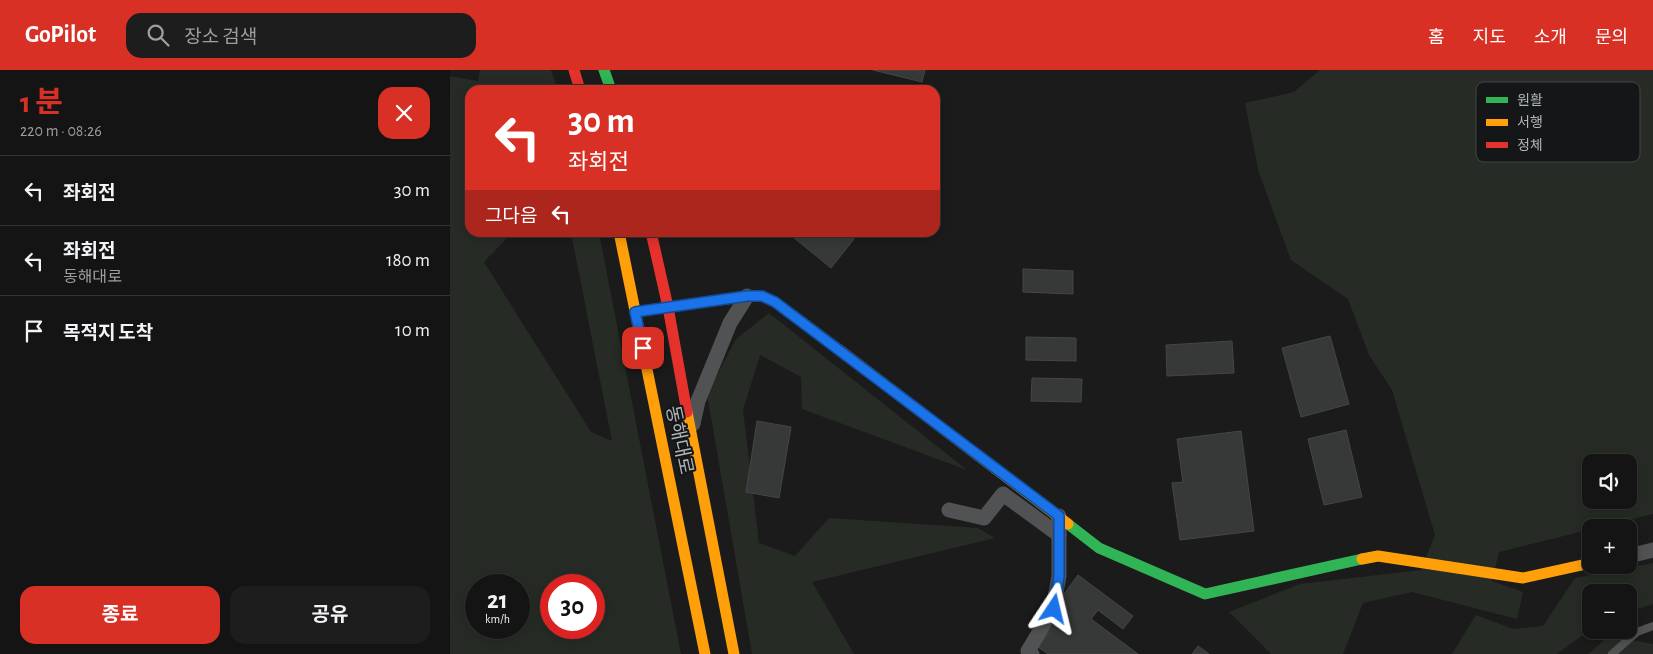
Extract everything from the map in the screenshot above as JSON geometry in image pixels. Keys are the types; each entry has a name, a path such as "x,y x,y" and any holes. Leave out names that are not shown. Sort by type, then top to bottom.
{"street":[{"path":"574,70 578,85"},
{"path":"604,70 609,85"},
{"name":"동해대로","path":"620,237 706,654"},
{"name":"동해대로","path":"652,237 668,307 690,435 734,654"},
{"path":"635,312 747,296 762,296 775,302 1099,548 1205,594 1378,556 1429,562 1523,578 1582,565"},
{"path":"690,435 698,402 730,323 747,296"},
{"path":"949,510 984,518 1003,494 1059,535"},
{"path":"1032,654 1028,651 1054,609 1059,576 1059,516"},
{"path":"1637,554 1653,550"}],"lane":[{"path":"1612,654 1637,632 1653,626"}],"shaded area":[{"path":"480,70 551,70 556,85 465,85 465,237 508,237 484,262 591,432 612,441 572,237 600,237 681,654 450,654 450,76 478,81"},
{"path":"1320,70 1653,70 1653,514 1633,519 1582,519 1582,532 1499,552 1492,581 1523,592 1517,619 1412,592 1363,603 1343,654 1271,654 1229,612 1300,584 1421,570 1435,535 1392,390 1369,355 1348,299 1291,260 1259,173 1245,103 1294,92"},
{"path":"769,313 967,470 802,409 801,377 760,355 743,410 759,543 795,556 829,518 978,528 995,538 812,582 854,654 752,654 707,394 736,339"},
{"path":"1653,563 1653,604 1637,609 1637,584 1582,584 1582,636 1557,654 1452,654 1476,615 1513,629 1543,626 1575,578 1596,574 1637,574 1637,566"},
{"path":"1606,639 1626,639 1653,644 1653,654 1588,654"}],"building":[{"path":"873,70 925,70 922,82"},
{"path":"793,237 851,237 854,239 831,268"},
{"path":"1023,269 1073,271 1073,294 1023,292"},
{"path":"1330,336 1349,404 1301,417 1282,348"},
{"path":"1026,337 1076,338 1076,361 1026,360"},
{"path":"1232,341 1234,373 1167,376 1166,345"},
{"path":"1032,378 1082,379 1081,402 1031,401"},
{"path":"757,421 791,427 779,498 746,492"},
{"path":"1346,430 1362,497 1324,505 1308,439"},
{"path":"1241,431 1254,531 1180,540 1172,483 1183,482 1177,439"},
{"path":"1078,575 1133,616 1123,629 1098,610 1091,619 1138,654 1048,654 1038,647 1067,607 1059,601"},
{"path":"1198,646 1209,654 1192,654"}],"traffic: fast":[{"path":"604,70 609,85"},
{"path":"635,312 747,296 762,296 775,302 842,352"},
{"path":"1068,524 1099,548 1205,594 1362,559"}],"traffic: slow":[{"path":"620,237 705,654"},
{"path":"842,352 1068,524"},
{"path":"687,412 734,654"},
{"path":"1362,559 1378,556 1523,578 1582,565"}],"traffic: jam":[{"path":"574,70 578,85"},
{"path":"652,237 668,307 687,412"}],"route":[{"path":"643,348 635,312 747,296 762,296 775,302 1059,516 1059,576 1054,609"}]}
